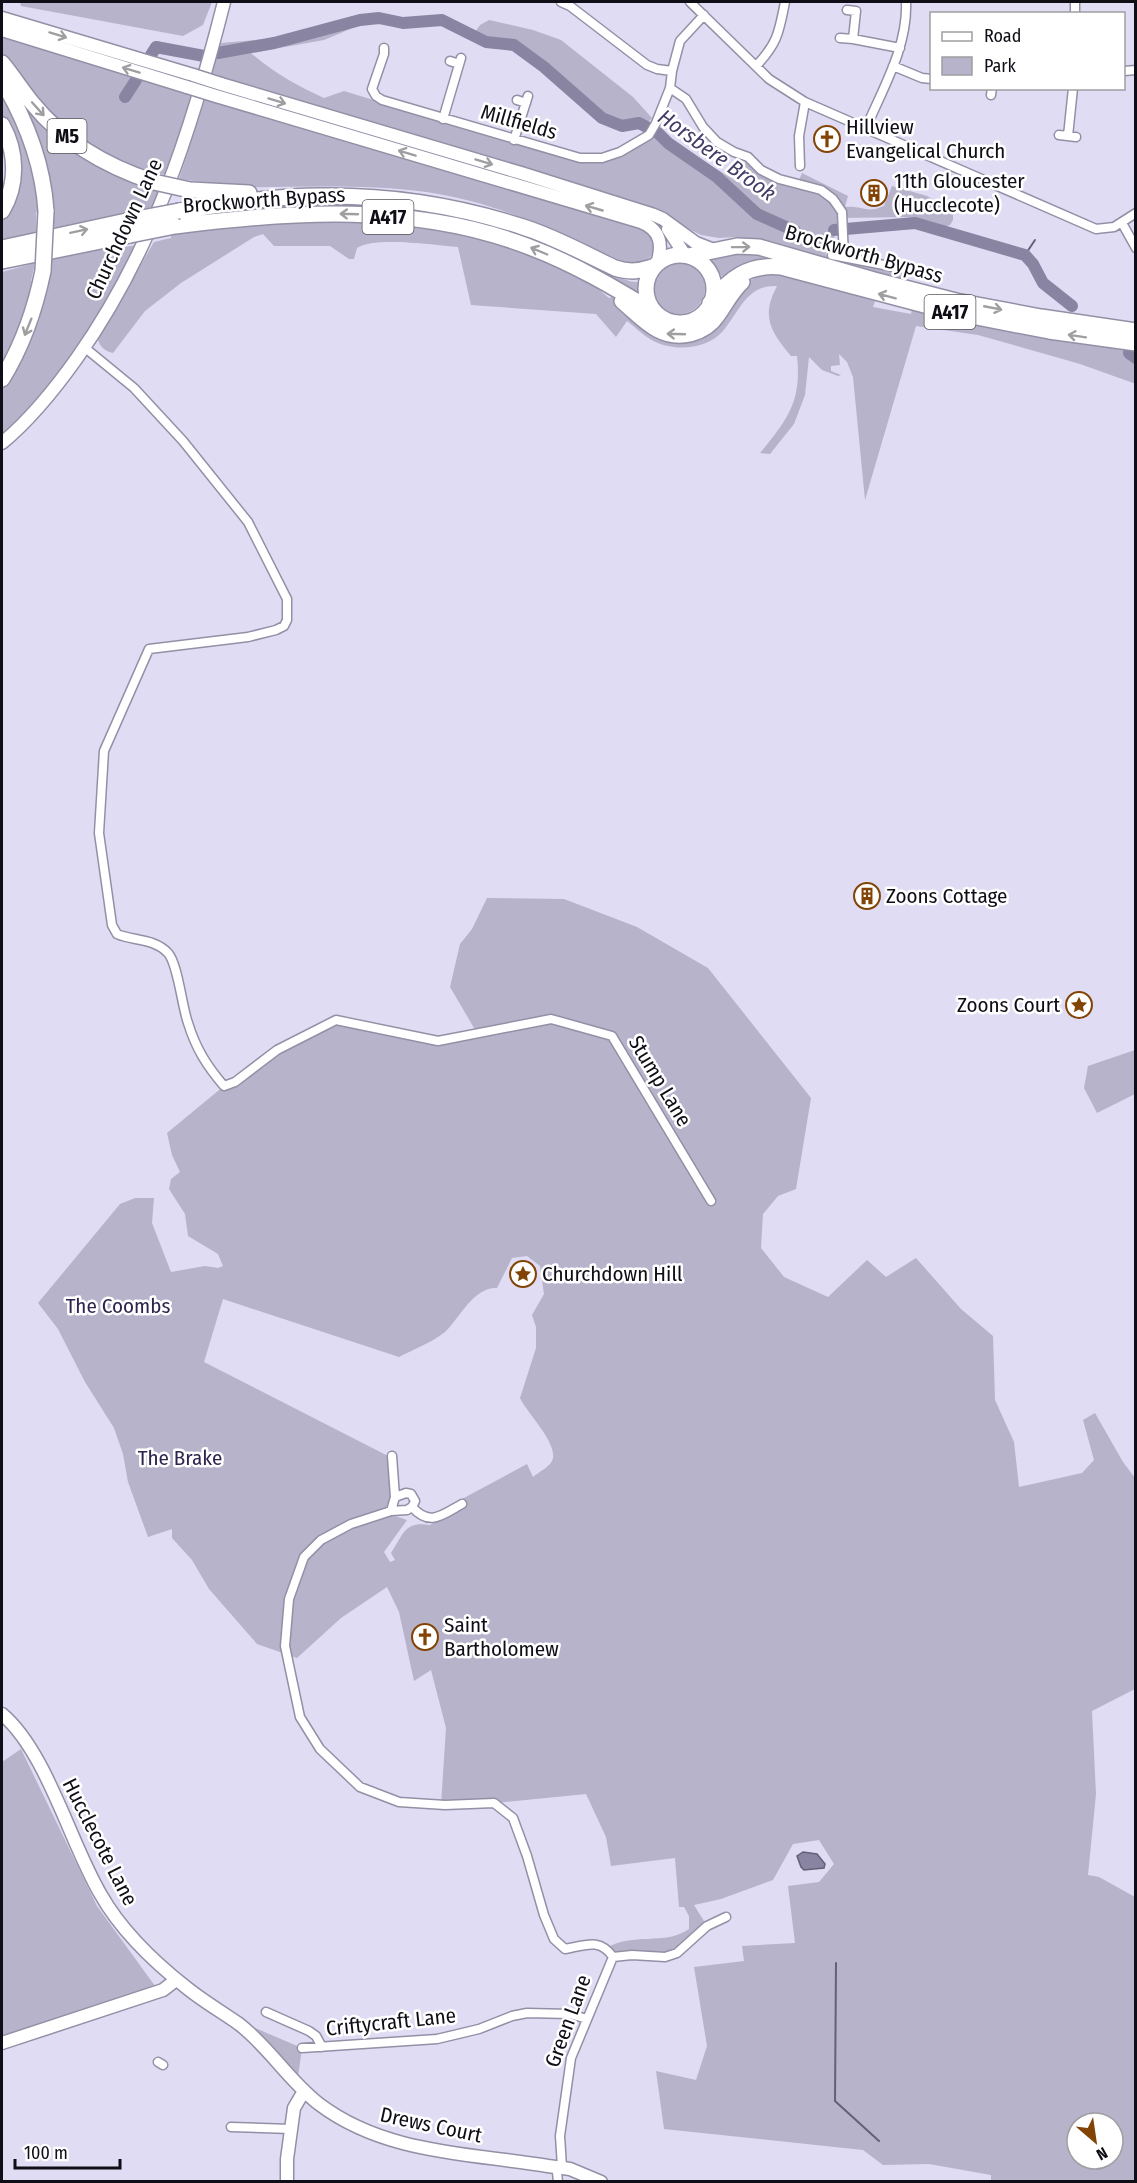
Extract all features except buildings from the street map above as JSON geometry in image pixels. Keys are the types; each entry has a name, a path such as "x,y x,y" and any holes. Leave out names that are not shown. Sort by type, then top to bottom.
{"highway":[{"name":"M5","path":"2,63 33,105 64,134 114,166 154,182 190,190 318,196"},
{"name":"M5","path":"2,80 20,113 32,142 42,178 46,211 43,271 28,327 2,379"},
{"path":"2,125 10,143 14,173 11,192 2,212"},
{"name":"Brockworth Bypass","path":"4,258 130,227 179,211 241,202 318,196 376,197 450,206 524,227 623,270 635,272 656,265"},
{"name":"Brockworth Bypass","path":"130,227 175,226 234,219 330,214 440,222 525,245 592,275 656,313"},
{"name":"Brockworth Bypass","path":"686,256 737,246 766,248 865,278 956,301 1041,317 1136,331"},
{"path":"670,256 686,256 705,266 713,284 710,303 702,314 686,322 667,320 656,313 646,295 649,274 656,265 670,256"},
{"name":"Brockworth Bypass","path":"710,303 720,291 740,275 758,267 769,266 787,268 891,298 962,314 1049,331 1136,343"},
{"name":"A417","path":"592,275 656,330 668,335 682,335 694,333 707,326 717,317 739,285 749,276 769,266"}],"street":[{"name":"Churchdown Lane","path":"2,443 42,403 84,347 126,280 164,200 192,118 224,2"},
{"path":"561,2 571,4 647,65 672,71"},
{"path":"756,66 777,41 785,2"},
{"path":"866,128 900,48 906,2"},
{"path":"691,3 769,80 805,102 866,128 1012,197 1031,202 1096,229 1105,229 1122,223 1136,213"},
{"path":"853,39 855,11"},
{"name":"Millfields","path":"384,48 372,89 376,96 514,140 580,158 602,158 620,152 649,135 670,87 680,40 704,15"},
{"path":"2,18 193,75 218,90"},
{"path":"2,30 187,87 218,90 519,179 654,216 663,219 690,240 714,250"},
{"path":"840,38 900,48"},
{"path":"443,119 457,61"},
{"path":"893,66 921,78 930,79"},
{"path":"670,87 686,99 703,127 717,142 748,157 761,170 779,179 821,190 839,207 842,212 843,257"},
{"path":"1068,136 1073,90"},
{"path":"514,140 523,100"},
{"path":"800,166 800,136 805,102"},
{"path":"519,179 649,225 657,233 660,243 656,265"},
{"path":"654,216 668,229 686,256"},
{"path":"1122,223 1136,248"},
{"path":"832,255 905,270"},
{"name":"Stump Lane","path":"84,347 134,388 183,441 248,522 287,599 288,613 284,626 276,630 248,637 148,649 104,752 99,833 114,930 122,936 146,940 158,945 169,954 188,1024 204,1062 224,1086 235,1082 277,1050 336,1020 438,1041 551,1019 612,1036 711,1201"},
{"path":"391,1511 395,1497 393,1456"},
{"path":"395,1497 406,1493 411,1494 415,1502 407,1510 391,1511 351,1524 321,1540 304,1557 289,1599 285,1647 300,1717 320,1749 360,1787 399,1802 445,1805 494,1803 504,1810 513,1818 554,1939 565,1948 598,1943 607,1948 614,1957 632,1955 665,1957 676,1953 707,1926 726,1917"},
{"path":"412,1507 420,1516 436,1519 462,1504"},
{"name":"Hucclecote Lane","path":"2,1714 13,1723 27,1744 52,1792 88,1872 112,1914 126,1932 176,1980 244,2029 304,2091"},
{"name":"Green Lane","path":"558,2181 557,2172 562,2166 560,2136 571,2058 614,1957"},
{"path":"2,2043 163,1990 176,1980"},
{"path":"266,2012 309,2031 316,2036 322,2047"},
{"name":"Criftycraft Lane","path":"302,2049 437,2039 479,2029 512,2016 527,2013 570,2014 587,2019"},
{"path":"287,2181 294,2108 304,2091"},
{"name":"Drews Court","path":"304,2091 336,2116 391,2141 439,2151 562,2166"},
{"path":"231,2127 291,2129"},
{"path":"562,2166 601,2181"}],"green space":[{"path":"20,2 212,2 203,25 183,36 21,6"},
{"path":"369,16 367,22 324,40 251,53 268,67 304,89 324,98 344,91 574,161 584,162 603,158 649,135 654,138 660,127 672,141 755,193 760,180 744,166 747,160 796,187 802,173 848,196 845,207 873,209 884,206 892,186 927,196 953,210 953,220 950,225 944,227 909,217 845,218 843,211 833,241 825,255 907,274 905,281 818,259 784,245 736,237 719,238 701,235 668,215 643,205 211,74 221,43 277,38"},
{"path":"489,20 533,30 561,40 633,97 652,118 645,126 639,123 622,126 602,118 544,67 514,45 486,42 473,35 480,25"},
{"path":"2,34 193,96 169,176 140,168 139,172 81,141 57,121 21,80 2,54"},
{"path":"2,91 22,134 40,211 36,212 36,233 2,240 2,217 13,196 2,119"},
{"path":"17,97 47,122 163,189 158,206 53,228 54,208"},
{"path":"205,99 408,156 638,225 652,236 655,250 644,262 628,264 530,220 479,203 426,192 370,187 202,187 202,182 179,179"},
{"path":"354,203 438,213 521,234 589,261 626,280 639,282 639,295 450,218 174,220 241,208 286,204"},
{"path":"273,221 378,221 437,229 500,243 560,266 609,298 612,297 639,320 690,337 744,284 762,274 781,271 875,301 873,307 911,314 912,309 1135,352 1136,384 1080,364 978,335 916,326 865,500 853,377 847,362 839,354 840,365 831,366 831,371 841,375 838,376 822,370 809,357 805,395 794,424 770,454 760,453 785,420 795,398 797,386 797,356 791,356 778,339 770,323 769,306 777,286 767,287 751,294 723,331 707,343 688,347 668,346 650,339 627,321 616,337 596,314 471,305 458,247 405,242 365,244 357,248 354,259 349,259 330,246 274,246 263,234 254,237 181,283 145,311 113,353 100,345 98,340 101,333 154,242 171,238 171,233"},
{"path":"117,243 117,248 137,245 110,298 61,372 2,438 2,389 14,372 39,321 52,257"},
{"path":"746,250 877,285 766,260 740,265 722,277 711,259"},
{"path":"679,262 689,264 697,270 703,278 705,288 703,298 697,306 689,312 679,314 669,312 661,306 655,298 653,288 655,278 661,270 669,264"},
{"path":"35,263 31,281 34,281 25,317 2,367 2,272"},
{"path":"487,898 564,899 637,927 708,968 811,1098 796,1189 778,1196 763,1214 761,1248 784,1277 828,1297 867,1260 886,1277 916,1258 961,1309 993,1336 995,1400 1014,1442 1019,1487 1082,1473 1094,1460 1083,1420 1095,1413 1123,1462 1135,1478 1135,1689 1092,1711 1096,1794 1088,1875 1099,1877 1135,1897 1135,2181 991,2181 991,2175 929,2164 883,2165 863,2150 664,2129 656,2071 696,2080 707,2046 694,1967 744,1961 742,1946 795,1943 788,1886 819,1882 834,1864 819,1840 793,1844 773,1880 721,1899 694,1905 707,1926 677,1953 665,1957 632,1955 613,1957 607,1948 617,1943 670,1937 689,1929 689,1916 684,1907 679,1907 675,1858 611,1866 606,1837 586,1794 494,1803 441,1805 446,1728 431,1670 414,1681 399,1612 387,1587 341,1618 297,1658 257,1644 209,1589 192,1560 172,1538 172,1529 148,1537 128,1482 123,1454 114,1428 85,1382 58,1329 38,1303 120,1204 135,1198 154,1198 152,1223 171,1272 205,1266 218,1268 223,1266 218,1254 188,1236 185,1214 169,1189 171,1179 180,1172 172,1155 167,1133 224,1086 235,1082 277,1050 336,1020 438,1041 477,1033 450,987 460,944 472,929","holes":["527,1256 540,1266 544,1294 532,1315 536,1327 536,1348 520,1398 551,1446 553,1454 551,1463 533,1477 527,1464 462,1499 459,1507 430,1525 410,1527 402,1534 391,1553 395,1560 390,1562 384,1552 407,1520 385,1516 346,1530 312,1551 304,1562 295,1594 287,1597 296,1566 308,1548 339,1527 386,1509 391,1494 388,1456 204,1362 223,1299 399,1357 445,1332 481,1292 497,1288 512,1258"]},
{"path":"1135,1050 1135,1094 1097,1113 1084,1088 1088,1066"},
{"path":"21,1749 97,1906 155,1986 2,2037 2,1762"},
{"path":"248,2025 302,2048 297,2084"}],"shaded area":[{"path":"803,1852 817,1854 825,1864 824,1868 804,1870 797,1856"}],"waterway":[{"name":"Horsbere Brook","path":"218,53 274,43 360,20 379,18 403,23 442,20 486,42 514,45 544,67 602,118 622,126 639,123 658,133 668,143 717,177 757,214 795,231"},
{"name":"Horsbere Brook","path":"151,55 156,47 204,56"},
{"name":"Horsbere Brook","path":"125,97 136,80"},
{"name":"Horsbere Brook","path":"834,230 915,223 1025,255 1033,264 1043,283 1072,306"},
{"path":"1025,255 1035,240"},
{"name":"Horsbere Brook","path":"1129,353 1136,358"},
{"path":"836,1963 835,2101 879,2141"}],"place":[{"name":"Hillview Evangelical Church","path":"827,139"},
{"name":"11th Gloucester (Hucclecote)","path":"874,193"},
{"name":"Zoons Cottage","path":"867,896"},
{"name":"Zoons Court","path":"1079,1005"},
{"name":"Churchdown Hill","path":"523,1274"},
{"name":"Saint Bartholomew","path":"425,1637"}],"park label":[{"name":"The Coombs","path":"118,1306"},
{"name":"The Brake","path":"180,1458"}]}
